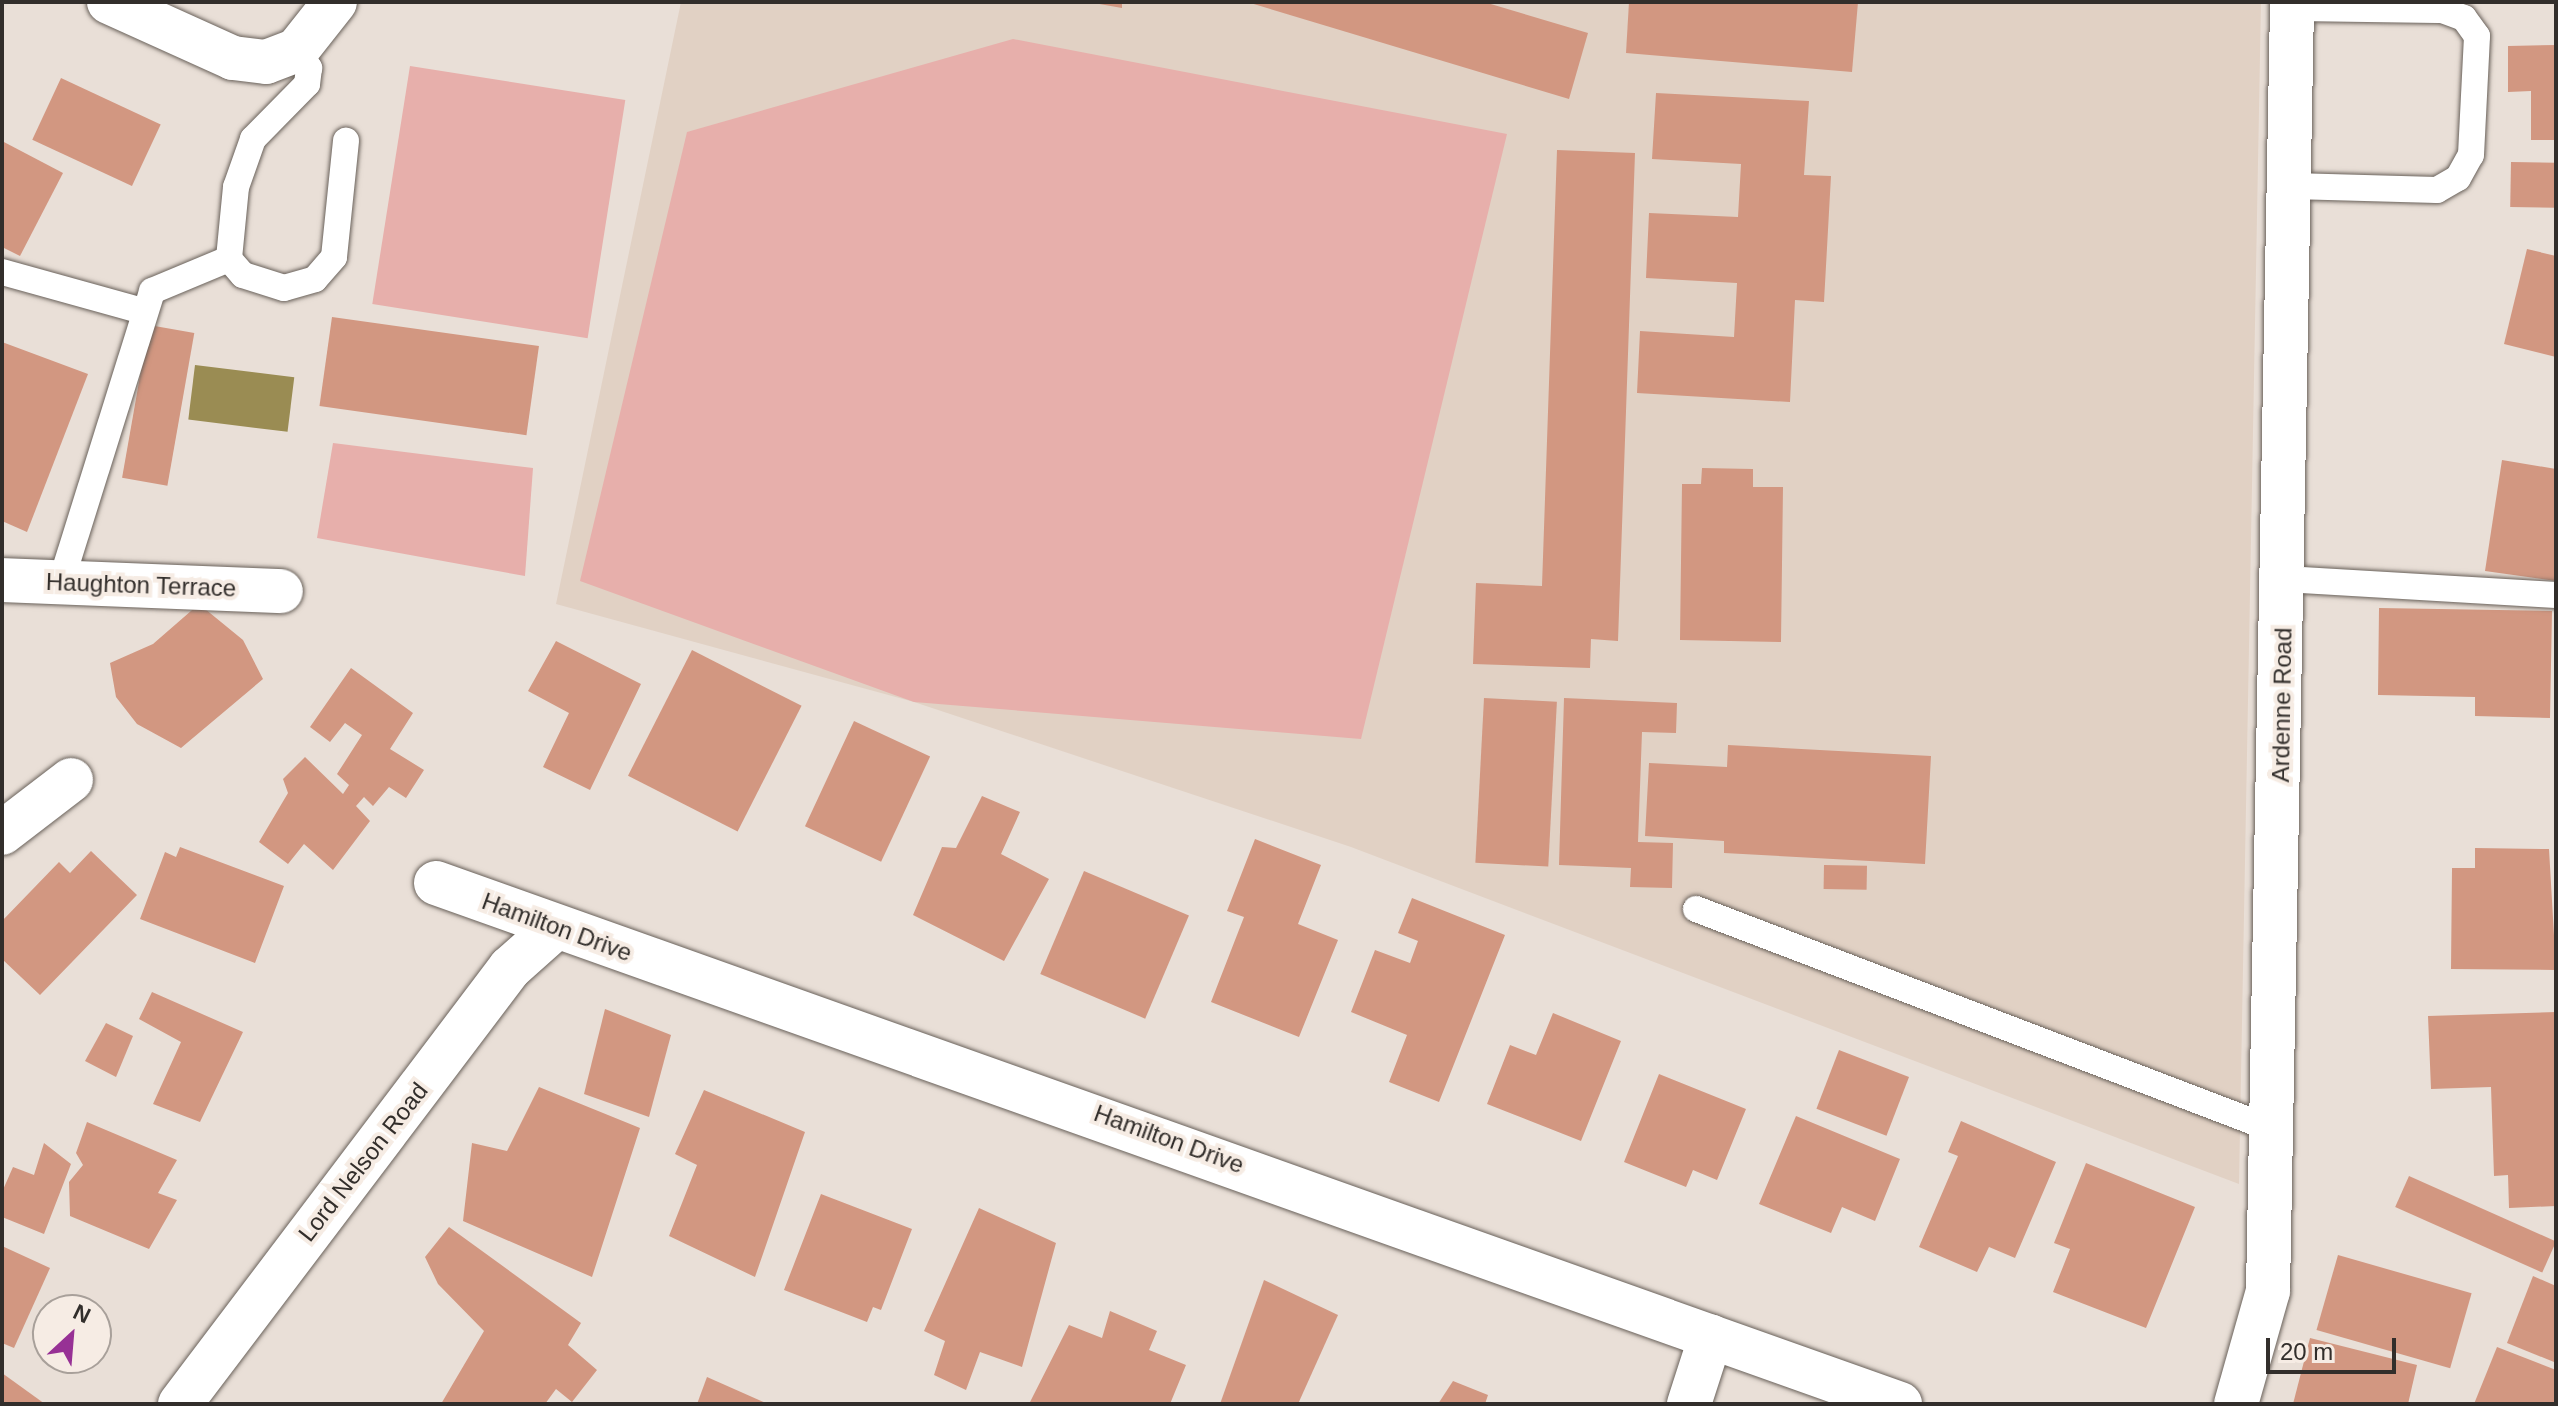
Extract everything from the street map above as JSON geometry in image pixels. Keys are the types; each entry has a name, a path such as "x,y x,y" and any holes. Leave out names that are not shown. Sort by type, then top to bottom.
{"street":[{"path":"109,2 233,58 266,62 297,50 335,2"},
{"name":"Ardenne Road","path":"2236,1404 2268,1291 2285,579 2292,5"},
{"name":"Haughton Terrace","path":"2,580 281,591"},
{"path":"2,833 71,780"},
{"name":"Hamilton Drive","path":"436,883 555,928 1070,1103 1900,1404"},
{"name":"Lord Nelson Road","path":"180,1404 510,968 555,928"},
{"path":"1689,1404 1711,1336"}],"lane":[{"path":"2292,5 2442,10 2464,18 2477,36 2471,155 2458,178 2437,190 2292,186"},
{"path":"229,259 233,201 253,139 307,84 309,68 297,50"},
{"path":"229,259 264,285 315,279 334,257 346,141"},
{"path":"61,582 143,311 152,291 229,259"},
{"path":"2,272 143,311"},
{"path":"2285,579 2556,595"},
{"path":"1696,909 2272,1129"}],"shaded area":[{"path":"681,2 2261,2 2239,1184 1351,847 914,702 556,604"},
{"path":"1013,39 1507,134 1361,739 914,702 580,581 687,132"},
{"path":"410,66 625,100 588,338 372,304"},
{"path":"195,365 294,377 288,432 188,420"},
{"path":"333,443 533,468 525,576 317,538"}],"building":[{"path":"1088,2 1122,2 1122,8"},
{"path":"1247,2 1484,2 1588,33 1569,99"},
{"path":"1629,2 1858,2 1852,72 1626,53"},
{"path":"2556,45 2556,140 2531,140 2531,91 2508,92 2508,46"},
{"path":"61,78 161,124 132,186 32,140"},
{"path":"1656,93 1809,101 1804,175 1831,176 1824,302 1795,300 1790,402 1637,393 1640,331 1734,337 1737,283 1646,278 1649,213 1738,217 1741,164 1652,159"},
{"path":"2,141 63,173 20,256 2,247"},
{"path":"1557,150 1635,153 1618,641 1591,639 1590,668 1473,664 1476,583 1542,586"},
{"path":"2511,162 2556,163 2555,208 2510,207"},
{"path":"2527,249 2556,256 2556,357 2504,344"},
{"path":"332,317 539,346 526,435 319,406"},
{"path":"149,325 194,333 167,486 122,478"},
{"path":"2,342 88,374 27,532 2,521"},
{"path":"2502,460 2556,469 2556,581 2485,571"},
{"path":"1702,468 1753,469 1753,487 1783,487 1781,642 1680,640 1682,484 1701,484"},
{"path":"199,604 243,640 263,679 181,748 137,724 116,697 110,663 153,644"},
{"path":"2379,608 2552,611 2550,718 2475,716 2475,697 2378,695"},
{"path":"556,641 641,684 590,790 543,767 569,713 528,691"},
{"path":"692,650 802,706 738,831 628,776"},
{"path":"351,668 413,713 390,749 424,770 406,798 389,787 373,806 364,797 356,806 370,821 333,870 304,844 288,864 259,842 288,793 283,779 305,757 343,794 349,785 337,774 362,735 345,723 330,742 310,727"},
{"path":"1484,698 1557,702 1548,867 1475,863"},
{"path":"1564,698 1677,703 1676,733 1642,732 1638,842 1673,843 1672,888 1630,887 1631,868 1559,865"},
{"path":"854,721 930,756 881,862 805,826"},
{"path":"1728,745 1931,756 1925,864 1724,853 1724,841 1645,836 1649,763 1727,767"},
{"path":"982,796 1020,812 1001,854 1049,879 1004,961 913,915 942,847 956,848"},
{"path":"1255,839 1321,865 1298,924 1338,940 1299,1037 1211,1002 1244,917 1227,911"},
{"path":"180,847 284,886 255,963 140,919 165,852 176,857"},
{"path":"2475,848 2549,849 2556,970 2451,969 2452,868 2475,868"},
{"path":"91,851 137,895 40,995 2,959 2,921 59,862 70,873"},
{"path":"1824,865 1867,866 1867,890 1824,889"},
{"path":"1084,871 1189,916 1145,1019 1040,974"},
{"path":"1412,898 1505,935 1439,1102 1389,1082 1407,1035 1351,1012 1375,950 1410,963 1418,941 1398,933"},
{"path":"152,992 243,1032 200,1122 153,1104 181,1042 139,1019"},
{"path":"605,1009 671,1035 649,1117 584,1094"},
{"path":"2556,1012 2556,1206 2509,1208 2508,1175 2494,1176 2491,1087 2431,1089 2428,1016"},
{"path":"1553,1013 1621,1041 1581,1141 1487,1104 1510,1045 1536,1055"},
{"path":"106,1023 133,1036 116,1077 85,1061"},
{"path":"1839,1050 1909,1077 1886,1136 1816,1109"},
{"path":"1659,1074 1746,1109 1717,1180 1693,1170 1686,1187 1624,1162"},
{"path":"539,1087 640,1128 592,1277 463,1221 472,1143 507,1151"},
{"path":"704,1090 805,1132 755,1277 669,1236 697,1165 675,1154"},
{"path":"1796,1116 1900,1159 1875,1221 1842,1207 1831,1233 1759,1204"},
{"path":"1961,1121 2056,1162 2015,1258 1989,1247 1977,1272 1919,1247 1958,1156 1948,1152"},
{"path":"87,1122 177,1160 158,1193 177,1200 149,1249 70,1216 69,1182 83,1165 76,1153"},
{"path":"44,1143 71,1164 44,1234 2,1217 2,1192 13,1167 34,1175"},
{"path":"2086,1163 2195,1207 2146,1328 2053,1292 2070,1249 2054,1243"},
{"path":"2409,1176 2556,1241 2542,1273 2395,1207"},
{"path":"821,1194 912,1229 881,1310 873,1307 867,1322 784,1290"},
{"path":"979,1208 1056,1243 1022,1367 980,1352 966,1390 934,1375 945,1341 924,1331"},
{"path":"449,1227 581,1323 568,1345 597,1370 572,1402 556,1389 545,1404 441,1404 484,1331 438,1284 425,1257"},
{"path":"2,1246 50,1268 38,1294 32,1294 32,1308 14,1348 2,1343"},
{"path":"2338,1255 2472,1293 2450,1368 2317,1330"},
{"path":"2533,1276 2556,1286 2554,1362 2507,1343"},
{"path":"1264,1280 1338,1315 1298,1404 1220,1404"},
{"path":"1110,1311 1157,1331 1149,1350 1186,1365 1170,1404 1029,1404 1069,1325 1102,1338"},
{"path":"2310,1338 2417,1365 2408,1404 2293,1404"},
{"path":"2497,1347 2556,1370 2556,1404 2474,1404"},
{"path":"2,1373 45,1404 2,1404"},
{"path":"707,1377 768,1404 697,1404"},
{"path":"1453,1381 1488,1395 1485,1404 1438,1404"}]}
